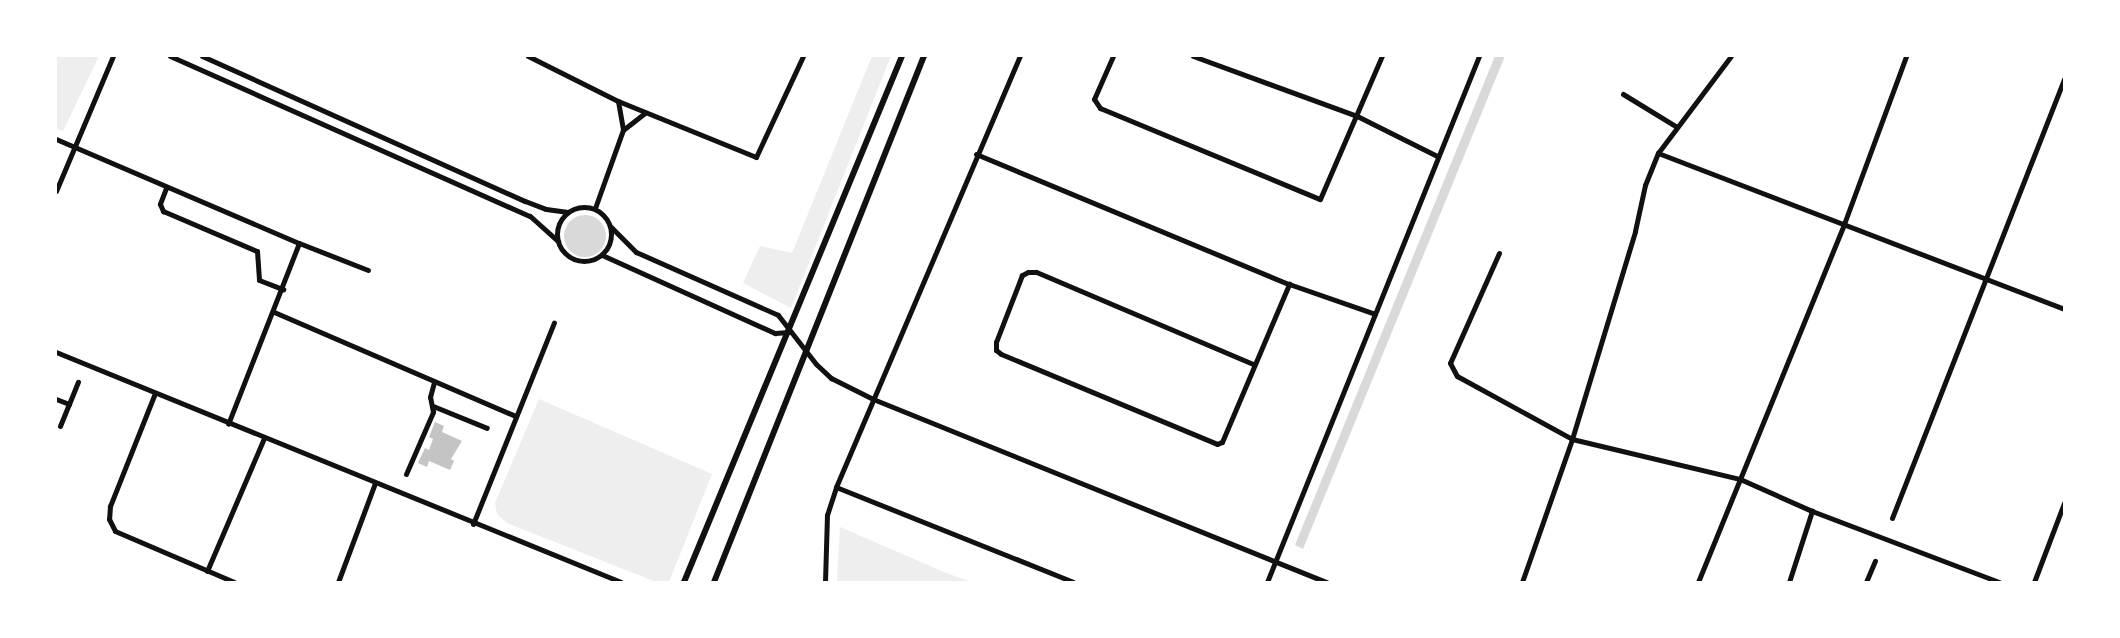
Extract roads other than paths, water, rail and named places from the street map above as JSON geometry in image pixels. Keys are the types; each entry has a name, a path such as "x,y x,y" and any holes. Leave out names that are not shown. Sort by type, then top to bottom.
{"street":[{"path":"56,191 113,56"},
{"path":"170,56 530,216 558,241 566,255 580,261 596,260 602,255 611,242 610,226"},
{"path":"202,56 525,201 546,209 568,212"},
{"path":"528,56 618,101 756,158 803,56"},
{"path":"684,582 902,56"},
{"path":"714,582 924,56"},
{"path":"825,582 827,515 836,487 976,154 1020,56"},
{"path":"1113,56 1094,99 1100,108 1320,199 1382,56"},
{"path":"1193,56 1357,116 1437,156"},
{"path":"1267,582 1479,56"},
{"path":"1522,582 1572,439 1635,231 1645,185 1658,153 1731,56"},
{"path":"1698,582 1844,224 1906,56"},
{"path":"1892,518 2064,78"},
{"path":"1623,94 1677,127"},
{"path":"595,208 623,130 618,101"},
{"path":"623,130 645,113"},
{"path":"56,140 166,188 368,270"},
{"path":"1658,153 2064,309"},
{"path":"976,154 1289,284 1375,314"},
{"path":"166,188 160,204 163,211 257,251 259,280 283,289"},
{"path":"558,241 560,222 568,212 578,208 595,208"},
{"path":"595,208 636,252 778,315 789,332 831,378 873,399 1326,582"},
{"path":"228,423 274,312 299,243"},
{"path":"1499,253 1450,363 1452,371 1457,376 1572,439 1740,479 1812,511 1999,582"},
{"path":"602,255 776,333 789,332"},
{"path":"1253,364 1036,272 1022,275 996,342 996,350 1001,354 1216,444 1222,442 1253,364 1289,284"},
{"path":"274,312 514,416"},
{"path":"473,524 514,416 554,323"},
{"path":"56,353 473,524 621,582"},
{"path":"60,426 78,382"},
{"path":"434,382 430,397 434,406 487,428"},
{"path":"155,393 110,506 109,519 115,531 234,582"},
{"path":"56,399 69,404"},
{"path":"406,474 434,406"},
{"path":"207,571 264,438"},
{"path":"338,582 375,483"},
{"path":"836,487 1064,581 1073,582"},
{"path":"2034,582 2064,503"},
{"path":"1789,582 1812,511"},
{"path":"1866,582 1875,561"}]}
